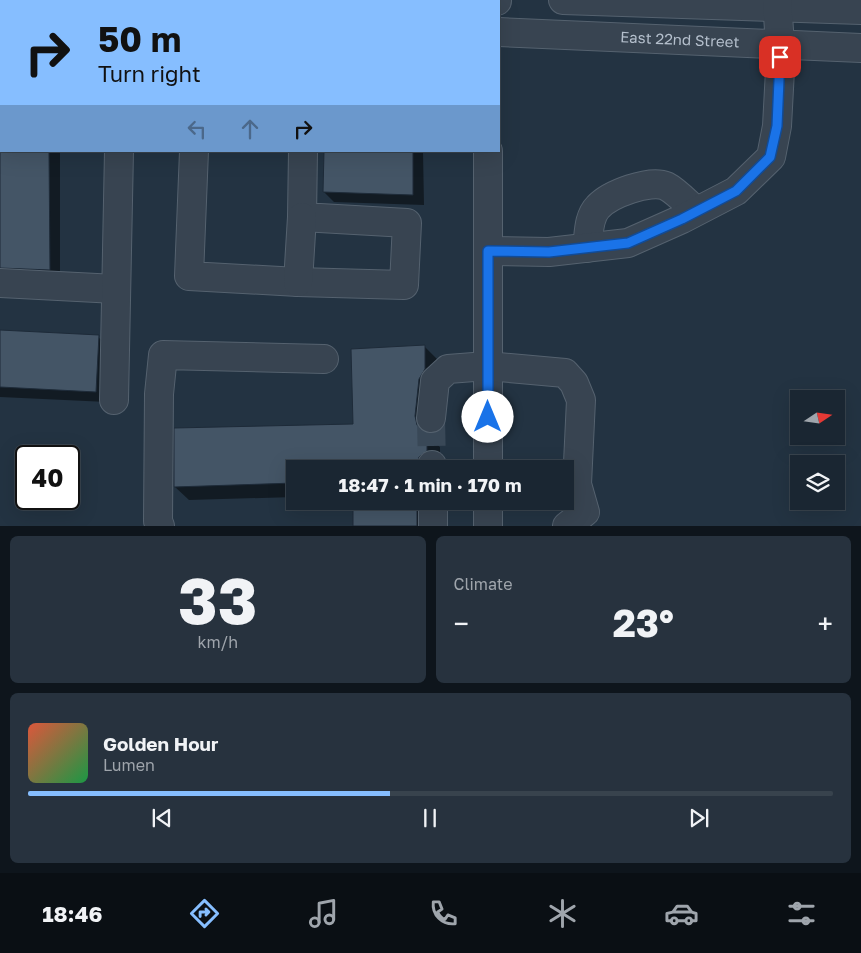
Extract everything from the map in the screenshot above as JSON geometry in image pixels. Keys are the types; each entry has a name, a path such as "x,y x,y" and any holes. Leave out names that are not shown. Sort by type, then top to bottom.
{"street":[{"path":"563,0 776,4 861,10"},
{"path":"488,251 549,252 628,243 736,191 770,157 777,126 780,44 776,4"},
{"name":"East 22nd Street","path":"500,32 861,48"},
{"path":"114,400 118,152"},
{"path":"194,152 189,276 404,285 407,223 302,217"},
{"path":"298,282 302,217 303,152"},
{"path":"488,152 488,460"},
{"path":"587,248 590,221 598,207 616,196 643,184 666,186 696,211"},
{"path":"0,283 116,289"},
{"path":"160,526 158,521 159,394 163,355 324,359"},
{"path":"432,418 435,381 448,369 487,366 565,373 574,382 581,400 578,484 585,512 567,526"},
{"path":"433,510 433,526"},
{"path":"488,510 488,526"}],"building":[{"path":"0,152 49,152 50,270 0,268"},
{"path":"324,152 413,152 413,195 323,192"},
{"path":"0,330 99,335 96,392 0,387"},
{"path":"425,345 425,369 419,379 415,416 417,425 427,433 427,451 419,457 418,460 286,460 286,483 174,487 174,428 353,424 351,349"},
{"path":"353,510 417,510 417,526 353,526"}],"tunnel":[{"path":"431,418 432,460"}],"route":[{"path":"488,417 488,251 549,252 628,243 682,219 736,191 770,157 777,126 780,57"}]}
